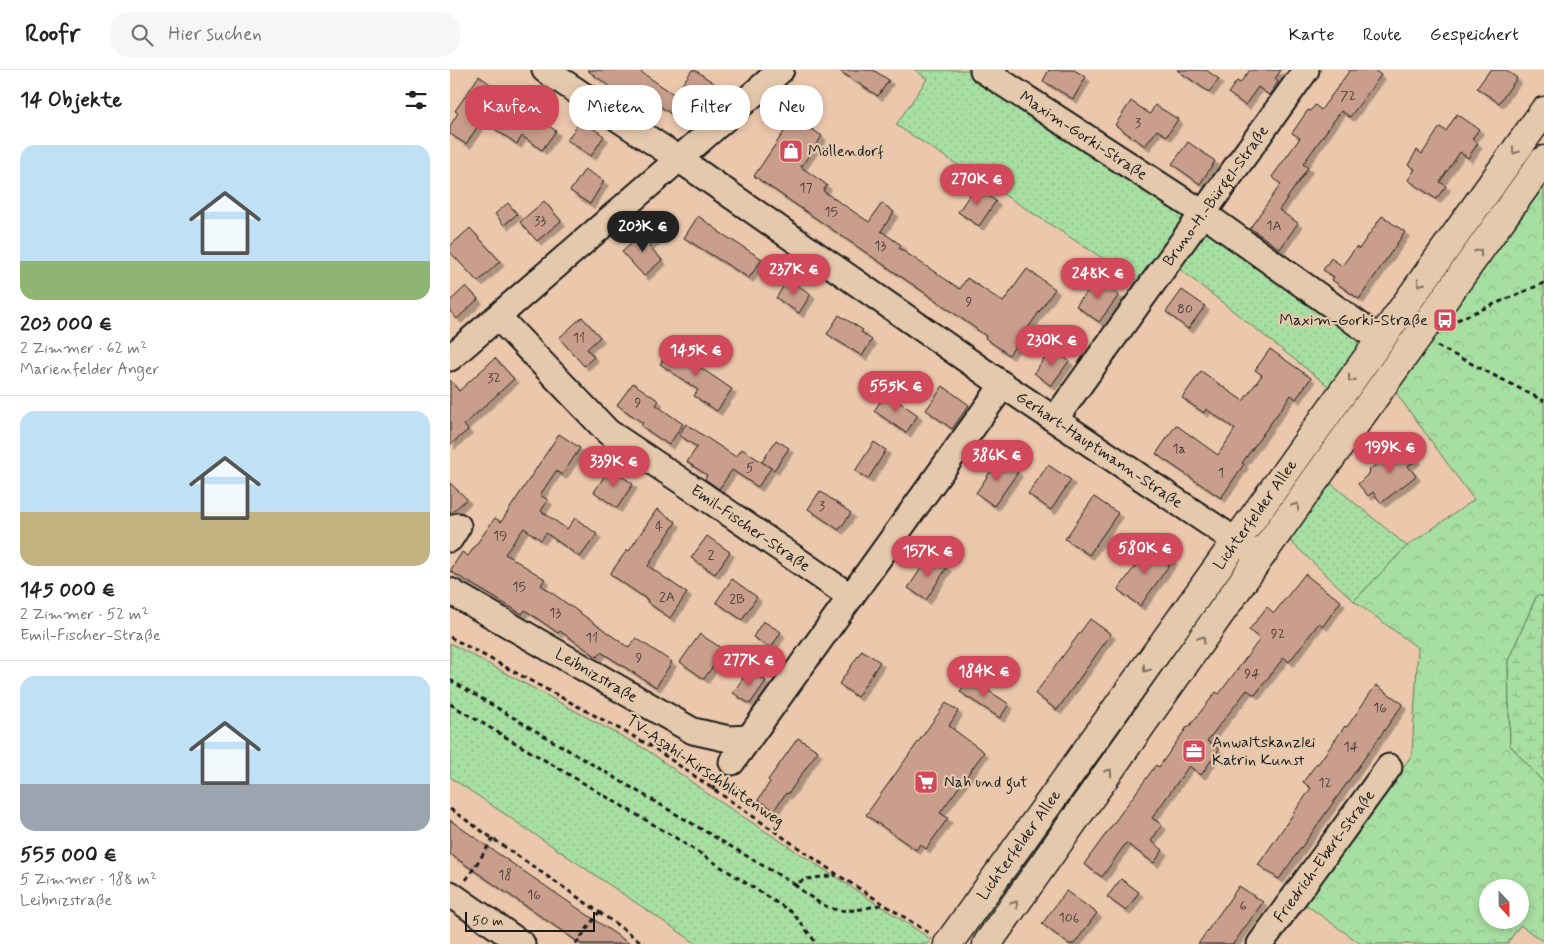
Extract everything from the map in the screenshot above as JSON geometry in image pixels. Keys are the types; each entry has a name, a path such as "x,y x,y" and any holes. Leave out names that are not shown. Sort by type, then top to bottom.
{"main road":[{"name":"Lichterfelder Allee","path":"939,939 1237,542 1379,340 1544,111"},
{"name":"Lichterfelder Allee","path":"987,944 1260,557 1544,160"}],"street":[{"name":"Gerhart-Hauptmann-Straße","path":"545,70 679,160 1003,385 1260,557"},
{"path":"450,358 781,70"},
{"name":"Maxim-Gorki-Straße","path":"983,70 1204,214 1379,340"},
{"name":"Bruno-H.-Bürgel-Straße","path":"1055,419 1306,70"},
{"name":"Emil-Fischer-Straße","path":"498,317 608,432 851,597"},
{"path":"732,762 1003,385"},
{"name":"Leibnizstraße","path":"450,591 693,731 729,739 749,738"},
{"name":"Friedrich-Ebert-Straße","path":"1260,944 1389,767"},
{"path":"452,896 522,944"}],"path":[{"path":"1544,283 1420,334 1429,342 1544,401"},
{"name":"TV-Asahi-Kirschblütenweg","path":"450,637 651,746 712,790 838,875 939,939"},
{"path":"450,680 794,884 811,898 830,908 844,912 884,904"},
{"path":"450,704 676,838 793,913 817,944"},
{"path":"450,809 644,944"},
{"path":"452,896 493,839"},
{"path":"794,884 807,879 838,875"},
{"path":"576,944 599,912"}],"green space":[{"path":"915,70 974,70 1191,219 1144,285 896,125 927,79"},
{"path":"1544,187 1544,597 1537,595 1508,661 1510,745 1544,783 1544,942 1526,929 1529,929 1529,879 1479,879 1479,929 1517,929 1507,944 1361,944 1302,902 1412,755 1418,648 1354,601 1407,546 1474,500 1394,390"},
{"path":"1207,228 1351,333 1357,341 1358,352 1332,389 1176,266"},
{"path":"1327,480 1407,546 1354,601 1287,538"},
{"path":"1229,564 1239,570 982,935 973,928"},
{"path":"1537,595 1544,597 1544,783 1510,745 1508,661"},
{"path":"450,643 647,750 708,794 931,939 927,944 697,944 450,777"}],"building":[{"path":"587,70 638,70 660,85 608,85"},
{"path":"692,70 695,70 717,85 682,85"},
{"path":"838,70 873,70 889,80 878,96"},
{"path":"1049,70 1074,70 1086,77 1073,99 1043,81"},
{"path":"1177,70 1206,70 1219,79 1209,92"},
{"path":"1250,70 1281,70 1275,79 1278,82 1269,95 1258,87 1245,105 1228,93 1237,81 1240,83"},
{"path":"1350,70 1374,70 1381,75 1350,117 1341,111 1303,164 1308,168 1279,210 1298,223 1280,249 1250,228 1281,184 1272,177 1300,138 1292,133 1308,110 1310,111 1315,105 1321,110"},
{"path":"1490,70 1506,70 1517,78 1499,103 1477,88"},
{"path":"479,76 492,85 473,85"},
{"path":"662,86 672,93 672,114 662,108"},
{"path":"465,96 465,130 475,130 466,144 450,134 450,126 458,113 455,111"},
{"path":"1131,101 1150,114 1155,105 1178,119 1167,136 1157,130 1145,146 1115,125"},
{"path":"1457,114 1479,129 1472,139 1478,143 1468,158 1460,152 1440,182 1446,186 1436,199 1408,180 1415,169 1408,165 1417,150 1422,154 1440,127 1446,131"},
{"path":"497,130 556,131 542,150 522,136 517,144"},
{"path":"574,130 595,130 604,136 591,156 567,140"},
{"path":"785,130 813,130 822,136 801,167 827,185 823,191 869,222 882,203 894,212 881,231 901,245 899,248 960,289 967,278 1003,302 1027,269 1055,289 1009,355 947,308 754,176"},
{"path":"1188,142 1215,161 1200,184 1172,164"},
{"path":"585,169 604,181 590,204 570,191"},
{"path":"975,187 996,201 979,226 958,212"},
{"path":"544,201 561,221 537,241 520,222"},
{"path":"508,203 517,214 504,225 495,214"},
{"path":"698,216 719,232 762,259 749,278 684,238"},
{"path":"1382,216 1405,232 1359,299 1332,280 1334,277 1323,270 1331,258 1342,266 1356,247 1359,249"},
{"path":"470,228 500,261 478,282 450,252 450,246"},
{"path":"649,228 658,238 649,246 662,260 644,276 622,252"},
{"path":"788,279 811,294 799,313 776,298"},
{"path":"1096,279 1119,295 1099,322 1076,306"},
{"path":"466,286 478,299 457,319 450,311 450,301"},
{"path":"1182,290 1205,306 1188,329 1166,312"},
{"path":"839,315 863,330 861,332 872,340 862,356 827,334"},
{"path":"582,317 600,337 587,349 594,357 584,366 559,338"},
{"path":"675,343 698,359 695,364 732,389 717,411 694,396 698,390 660,364"},
{"path":"1052,348 1069,361 1051,386 1034,373"},
{"path":"1270,349 1311,378 1296,399 1291,395 1242,463 1244,464 1221,498 1156,454 1176,425 1218,455 1235,429 1206,409 1204,413 1182,398 1201,371 1243,401 1262,375 1255,370"},
{"path":"495,358 514,379 464,425 468,430 450,445 450,380 459,391"},
{"path":"633,383 659,401 656,405 683,424 669,445 641,426 643,423 617,405"},
{"path":"943,386 969,405 952,429 926,410"},
{"path":"886,393 918,415 906,433 874,411"},
{"path":"686,424 736,457 742,449 771,468 758,487 732,470 719,489 705,479 707,475 687,462 697,447 679,435"},
{"path":"559,434 580,448 562,475 556,471 540,495 548,500 541,511 567,529 575,518 597,534 580,557 546,533 541,540 524,528 505,554 545,579 541,585 629,648 636,638 672,662 656,687 601,652 597,657 560,631 558,633 525,610 522,614 450,571 462,552 468,556 495,518 501,522"},
{"path":"776,440 789,448 774,470 762,462"},
{"path":"874,442 886,450 868,479 855,471"},
{"path":"1405,443 1417,459 1408,466 1416,476 1381,503 1373,492 1368,496 1358,484 1370,472 1369,470"},
{"path":"999,459 1018,472 994,506 976,493"},
{"path":"1048,465 1071,480 1051,510 1028,494"},
{"path":"610,468 633,484 617,508 594,492"},
{"path":"450,483 467,499 450,514"},
{"path":"820,491 851,513 839,530 808,509"},
{"path":"1094,497 1118,513 1089,555 1065,539"},
{"path":"657,509 676,522 648,566 687,593 670,618 647,602 648,600 610,574 627,550 629,551"},
{"path":"707,536 730,552 715,574 691,558"},
{"path":"1151,544 1173,560 1140,606 1118,590"},
{"path":"930,555 947,567 926,600 908,588"},
{"path":"1305,574 1341,601 1323,626 1319,623 1289,662 1284,657 1255,695 1247,690 1207,741 1219,749 1201,775 1189,766 1152,818 1162,825 1151,841 1163,850 1154,863 1126,843 1102,877 1084,864 1156,765 1159,767 1187,727 1216,692 1219,694 1260,639 1249,630 1267,607 1274,613"},
{"path":"732,579 757,597 742,620 716,602"},
{"path":"1090,619 1111,634 1057,710 1035,694"},
{"path":"763,621 781,632 771,648 753,637"},
{"path":"700,634 724,650 704,679 680,662"},
{"path":"862,650 880,662 857,697 839,684"},
{"path":"749,669 766,681 750,704 733,693"},
{"path":"969,678 1009,704 1000,718 960,692"},
{"path":"1376,685 1403,704 1279,879 1258,865 1311,788 1303,782 1345,726 1347,727"},
{"name":"Nah und gut","path":"946,703 958,711 949,726 984,752 940,813 948,818 926,849 920,844 916,850 866,815"},
{"path":"798,738 818,751 788,794 786,793 774,810 758,800 770,782 768,780"},
{"path":"450,820 630,944 581,944 450,854"},
{"path":"1121,879 1139,892 1126,911 1107,897"},
{"path":"1239,886 1263,902 1233,944 1198,944"},
{"path":"1066,891 1097,913 1074,944 1069,944 1042,924"}],"place":[{"name":"Möllendorf","path":"791,151"},
{"name":"Maxim-Gorki-Straße","path":"1445,320"},
{"name":"Anwaltskanzlei Katrin Kunst","path":"1194,751"},
{"name":"Nah und gut","path":"926,782"}]}
